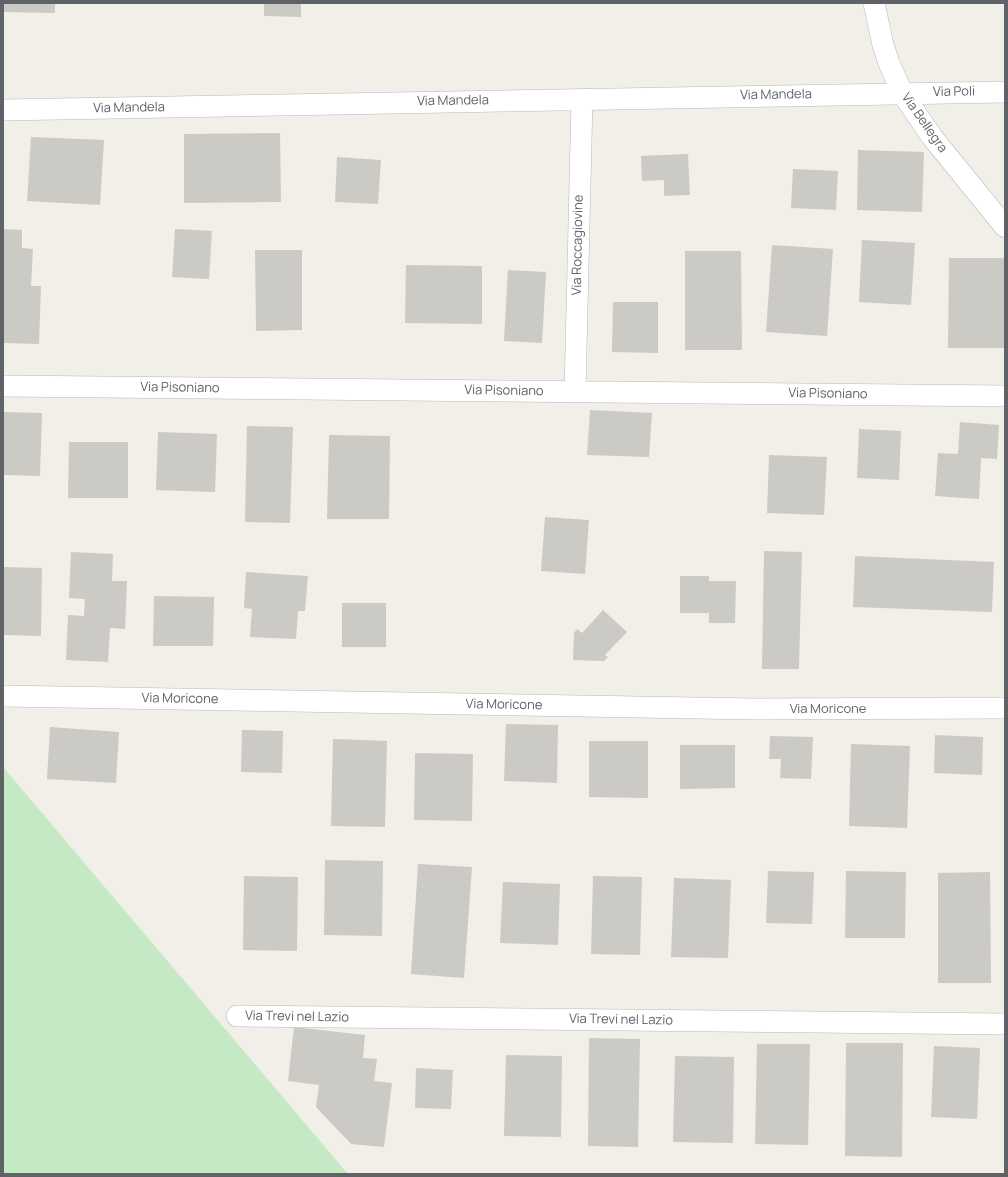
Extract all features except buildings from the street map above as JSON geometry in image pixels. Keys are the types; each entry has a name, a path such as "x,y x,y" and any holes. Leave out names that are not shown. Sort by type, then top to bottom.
{"street":[{"name":"Via Bellegra","path":"874,3 883,45 902,93 932,137 1005,227"},
{"name":"Via Poli","path":"902,93 1005,92"},
{"name":"Via Mandela","path":"3,110 902,93"},
{"name":"Via Roccagiovine","path":"575,392 582,99"},
{"name":"Via Pisoniano","path":"3,386 1005,396"},
{"name":"Via Moricone","path":"3,696 754,709 1005,708"},
{"name":"Via Trevi nel Lazio","path":"237,1016 1005,1024"}],"green space":[{"path":"3,767 348,1174 3,1174"}]}
